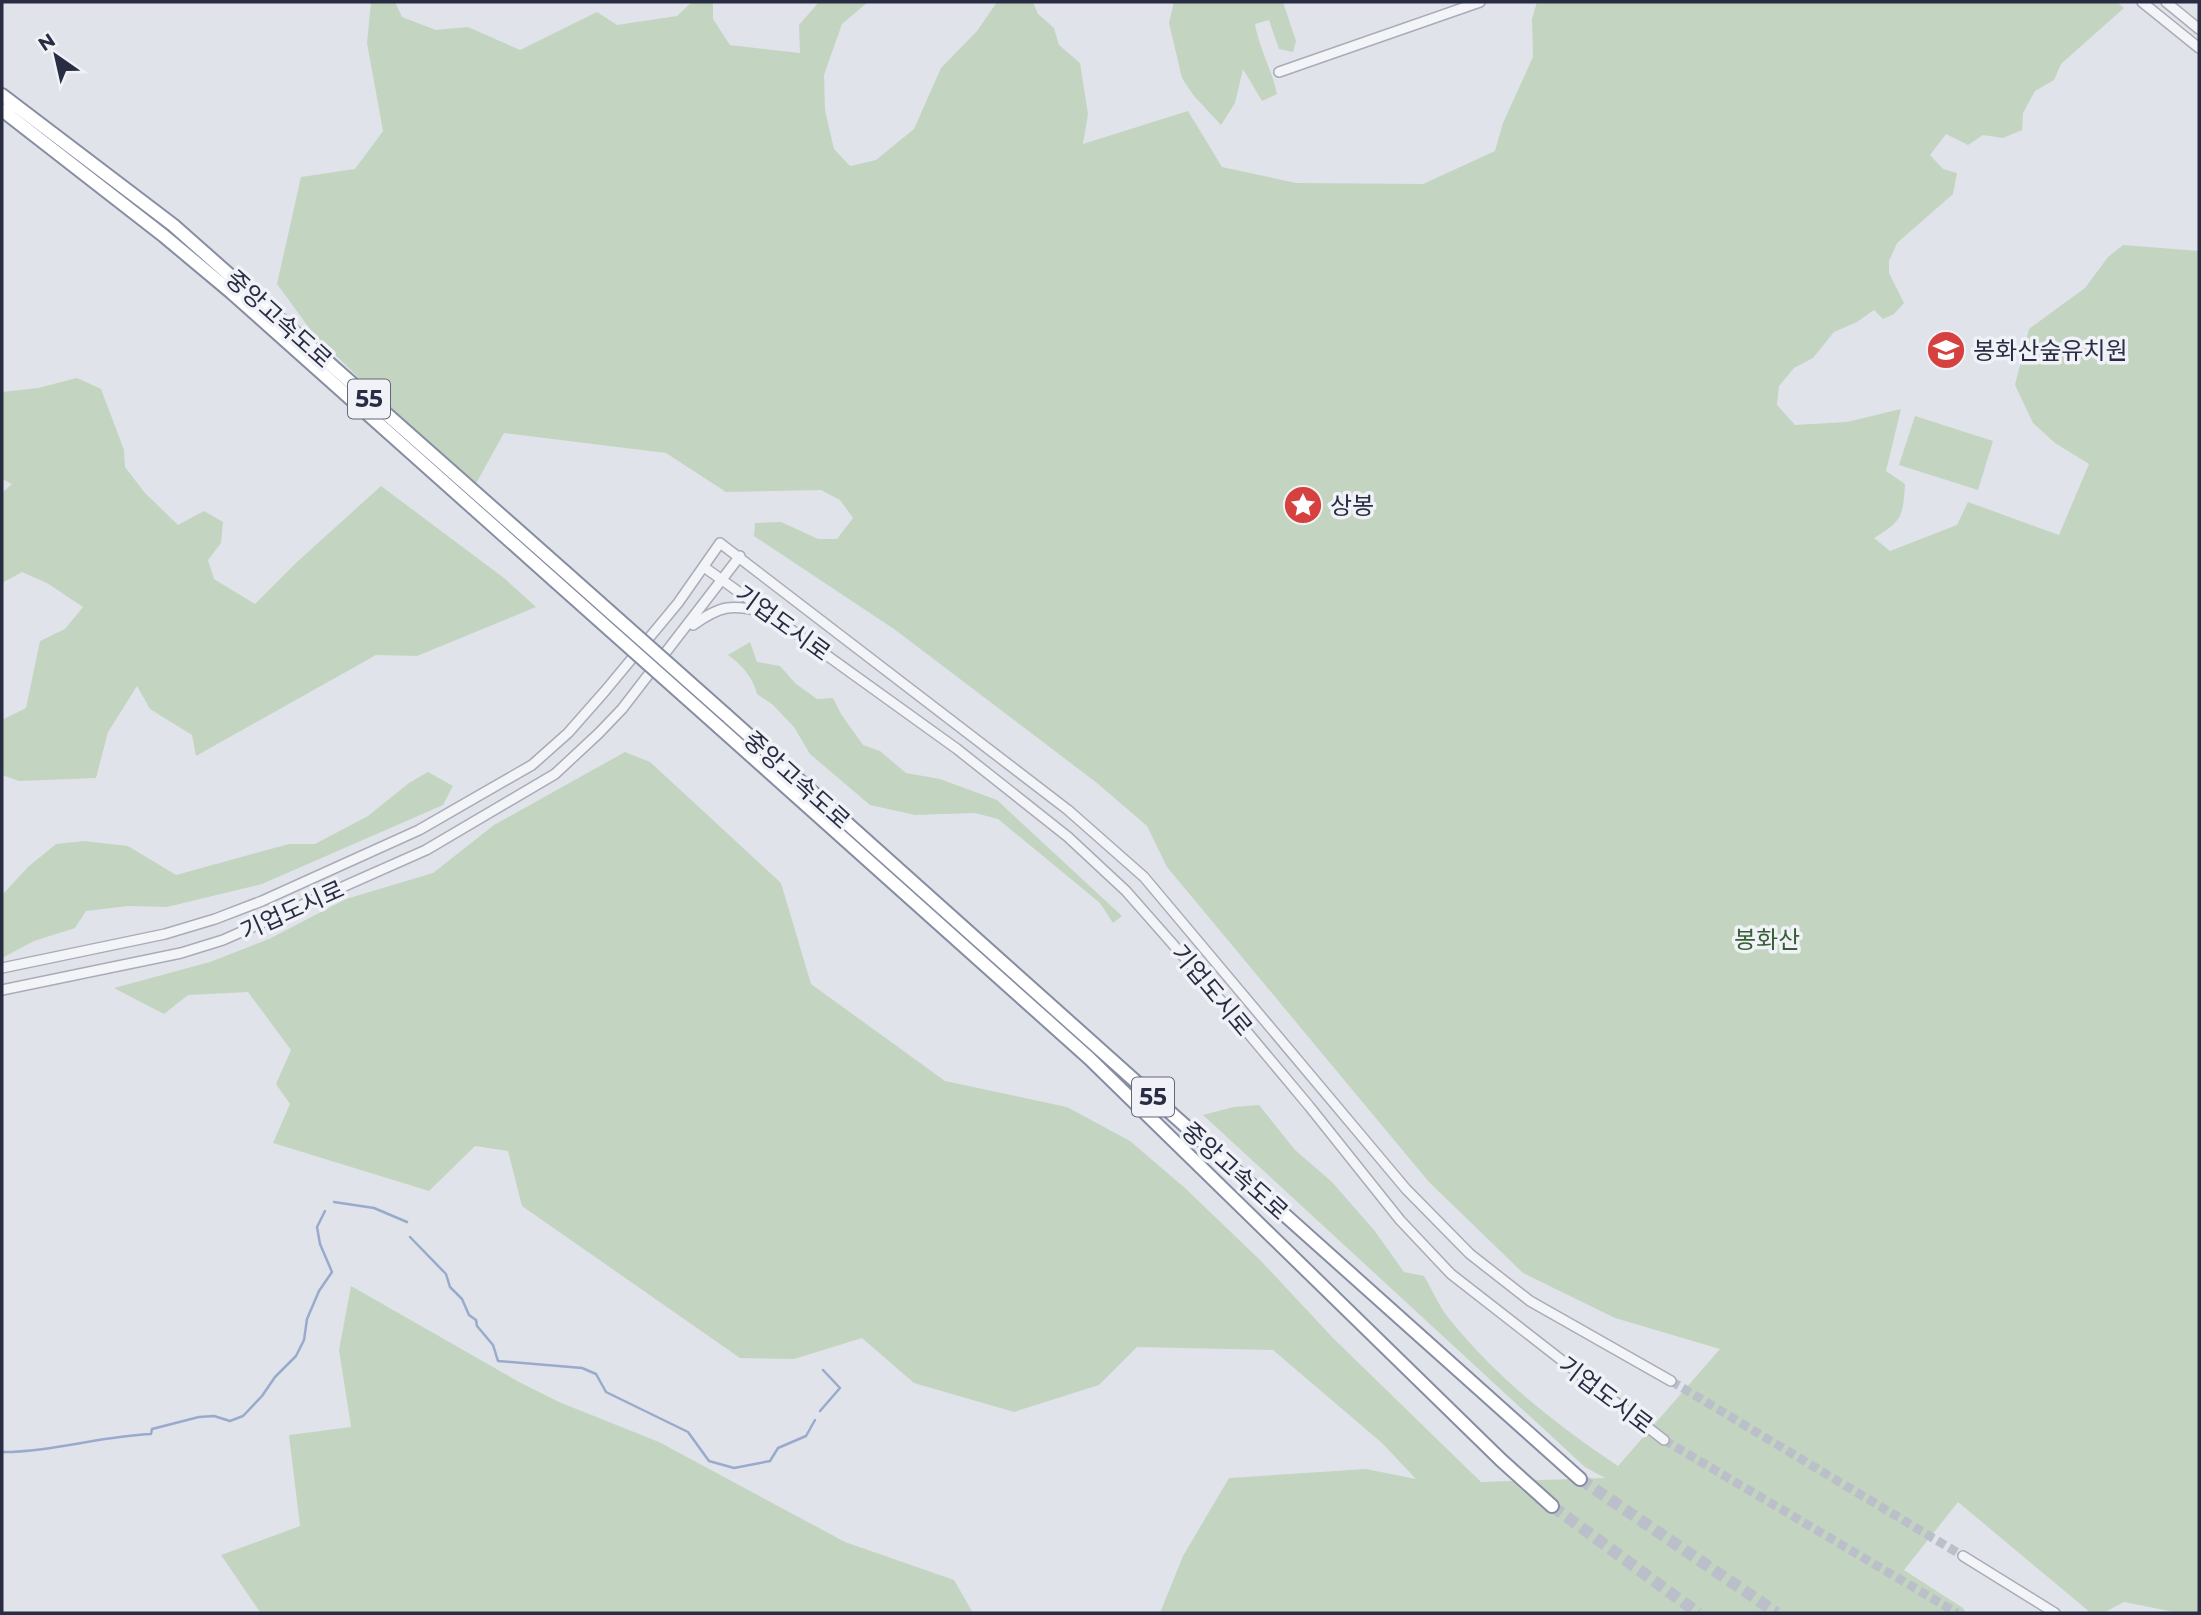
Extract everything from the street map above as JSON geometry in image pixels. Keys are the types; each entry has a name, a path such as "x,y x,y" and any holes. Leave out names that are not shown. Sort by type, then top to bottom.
{"highway":[{"name":"중앙고속도로","path":"2,94 169,231 295,348 560,576 1580,1479"},
{"name":"중앙고속도로","path":"2,110 169,231"},
{"name":"중앙고속도로","path":"722,721 1089,1058 1492,1451 1552,1506"}],"street":[{"path":"1279,72 1480,2"},
{"path":"2142,2 2199,48"},
{"path":"2166,2 2199,29"},
{"name":"기업도시로","path":"2,968 165,934 262,901 431,824 532,765 568,733 678,603 720,543 1068,810 1144,877 1406,1189 1469,1254 1530,1301 1671,1381"},
{"name":"기업도시로","path":"2,990 181,953 223,940 426,850 555,774 622,709 740,556"},
{"name":"기업도시로","path":"704,567 957,749 1068,837 1126,891 1301,1096 1400,1220 1451,1274 1664,1440"},
{"path":"683,632 707,615 726,607 740,606 770,614"},
{"path":"1963,1556 2055,1613"}],"green space":[{"name":"봉화산","path":"371,2 395,2 402,17 436,30 468,27 520,50 597,12 617,25 677,16 692,2 713,2 713,19 730,45 800,53 799,25 819,2 868,2 842,24 824,75 825,110 834,149 850,166 876,160 914,129 941,68 977,31 997,2 1033,2 1038,14 1054,28 1059,45 1080,63 1088,114 1083,144 1188,111 1222,167 1296,183 1423,184 1495,151 1503,123 1533,57 1532,19 1537,2 2117,2 2124,8 2061,64 2054,80 2035,91 2023,113 2022,130 2003,138 1983,135 1968,145 1946,134 1930,155 1943,169 1957,173 1953,194 1897,243 1889,261 1889,273 1904,303 1894,314 1883,319 1874,310 1857,322 1834,332 1813,358 1794,368 1779,386 1777,405 1795,425 1847,422 1901,409 1886,471 1905,484 1902,511 1896,522 1874,538 1890,551 1957,525 1968,502 2059,535 2089,464 2055,443 2033,423 2015,385 2029,329 2085,288 2108,257 2123,245 2199,251 2199,1613 2179,1613 2124,1602 2103,1613 2091,1613 1958,1502 1904,1570 1963,1608 1966,1613 1160,1613 1183,1556 1229,1478 1366,1469 1416,1479 1382,1443 1273,1350 1137,1347 1099,1385 1014,1412 914,1383 862,1338 794,1359 740,1358 522,1206 508,1151 475,1146 429,1191 273,1143 290,1104 276,1084 291,1050 248,992 188,995 164,1014 114,988 210,962 269,939 346,899 433,873 494,825 625,752 650,762 781,883 811,984 945,1081 1067,1107 1130,1141 1186,1189 1261,1261 1333,1338 1481,1482 1605,1478 1585,1467 1203,1115 1234,1107 1259,1105 1295,1150 1331,1181 1374,1230 1404,1272 1424,1276 1448,1317 1489,1363 1551,1417 1618,1466 1720,1349 1615,1318 1523,1273 1429,1182 1167,867 1147,826 1097,783 894,629 754,536 755,523 781,522 818,539 837,539 853,518 840,500 821,490 726,492 666,453 504,433 474,487 313,333 277,284 301,177 355,169 383,131 367,43"},
{"path":"1174,2 1283,2 1296,41 1293,52 1279,49 1269,20 1255,24 1277,94 1262,101 1243,69 1235,103 1221,125 1194,96 1182,78 1169,23"},
{"path":"77,378 101,389 124,450 125,467 145,493 178,525 204,511 223,522 221,543 208,560 214,579 255,604 381,486 504,578 536,607 417,656 376,655 196,756 192,735 150,709 137,686 108,732 96,778 19,781 2,775 2,720 26,708 40,641 65,629 83,607 47,583 22,572 2,583 2,493 12,484 2,479 2,392 38,388"},
{"path":"1915,416 1993,441 1978,490 1899,465"},
{"path":"750,642 757,662 780,666 796,684 817,699 833,698 863,745 880,751 906,773 940,779 997,800 1122,916 1113,923 1100,903 998,819 975,813 915,815 870,805 810,754 794,727 772,704 757,694 746,672 728,655"},
{"path":"428,772 453,786 443,805 262,884 167,907 128,906 86,911 75,928 34,941 2,958 2,895 28,867 56,844 84,841 128,846 176,875 289,844 315,844 368,816 409,783"},
{"path":"351,1286 519,1382 559,1402 659,1442 845,1542 954,1580 973,1613 260,1612 221,1555 300,1526 289,1435 351,1427 339,1350"}],"waterway":[{"path":"334,1202 374,1208 407,1222"},
{"path":"2,1452 151,1434 152,1429 199,1417 214,1416 230,1421 243,1416 296,1356 304,1340 307,1319 319,1291 332,1272 320,1244 317,1227 325,1211"},
{"path":"410,1237 446,1274 450,1287 462,1299 469,1315 476,1320 477,1326 493,1345 498,1361 582,1368 596,1374 606,1392 688,1432 709,1461 734,1468 770,1461 778,1448 806,1436 815,1420"},
{"path":"820,1411 840,1388 823,1370"}],"tunnel":[{"path":"1671,1381 1963,1556"},
{"path":"1664,1440 1957,1613"},
{"path":"1580,1479 1777,1613"},
{"path":"1552,1506 1698,1613"}],"place":[{"name":"봉화산숲유치원","path":"1946,350"},
{"name":"상봉","path":"1303,505"}]}
